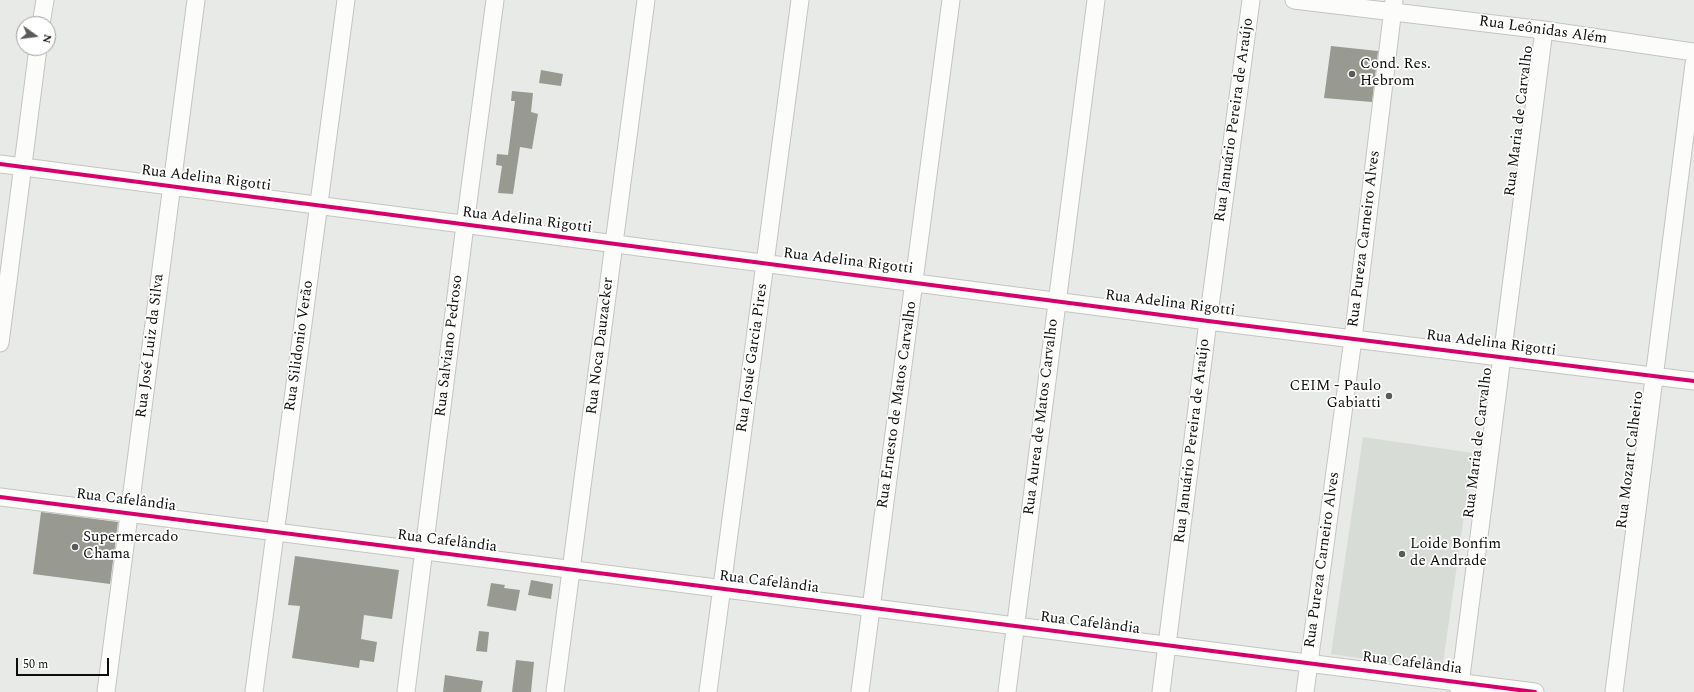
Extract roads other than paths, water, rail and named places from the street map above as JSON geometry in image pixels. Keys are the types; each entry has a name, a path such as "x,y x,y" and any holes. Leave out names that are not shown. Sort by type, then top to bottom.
{"street":[{"path":"42,16 45,0"},
{"name":"Rua José Luiz da Silva","path":"106,692 196,0"},
{"name":"Rua Silidonio Verão","path":"254,692 346,0"},
{"name":"Rua Salviano Pedroso","path":"406,692 495,0"},
{"name":"Rua Noca Dauzacker","path":"555,692 646,0"},
{"name":"Rua Josué Garcia Pires","path":"708,692 800,0"},
{"name":"Rua Ernesto de Matos Carvalho","path":"860,692 951,0"},
{"name":"Rua Aurea de Matos Carvalho","path":"1007,692 1096,0"},
{"name":"Rua Januário Pereira de Araújo","path":"1161,692 1208,321 1251,0"},
{"name":"Rua Leônidas Além","path":"1294,0 1393,5 1544,30 1694,52"},
{"name":"Rua Pureza Carneiro Alves","path":"1305,692 1353,339 1393,5"},
{"name":"Rua Maria de Carvalho","path":"1460,687 1544,30"},
{"path":"0,343 37,56"},
{"name":"Rua Mozart Calheiro","path":"1614,692 1694,64"},
{"name":"Rua Adelina Rigotti","path":"0,164 1208,321 1694,381"},
{"name":"Rua Cafelândia","path":"0,497 1308,663 1460,687 1535,692"}],"place":[{"name":"Cond. Res. Hebrom","path":"1352,74"},
{"name":"CEIM - Paulo Gabiatti","path":"1389,396"},
{"name":"Supermercado Chama","path":"75,547"},
{"name":"Loide Bonfim de Andrade","path":"1402,554"}]}
